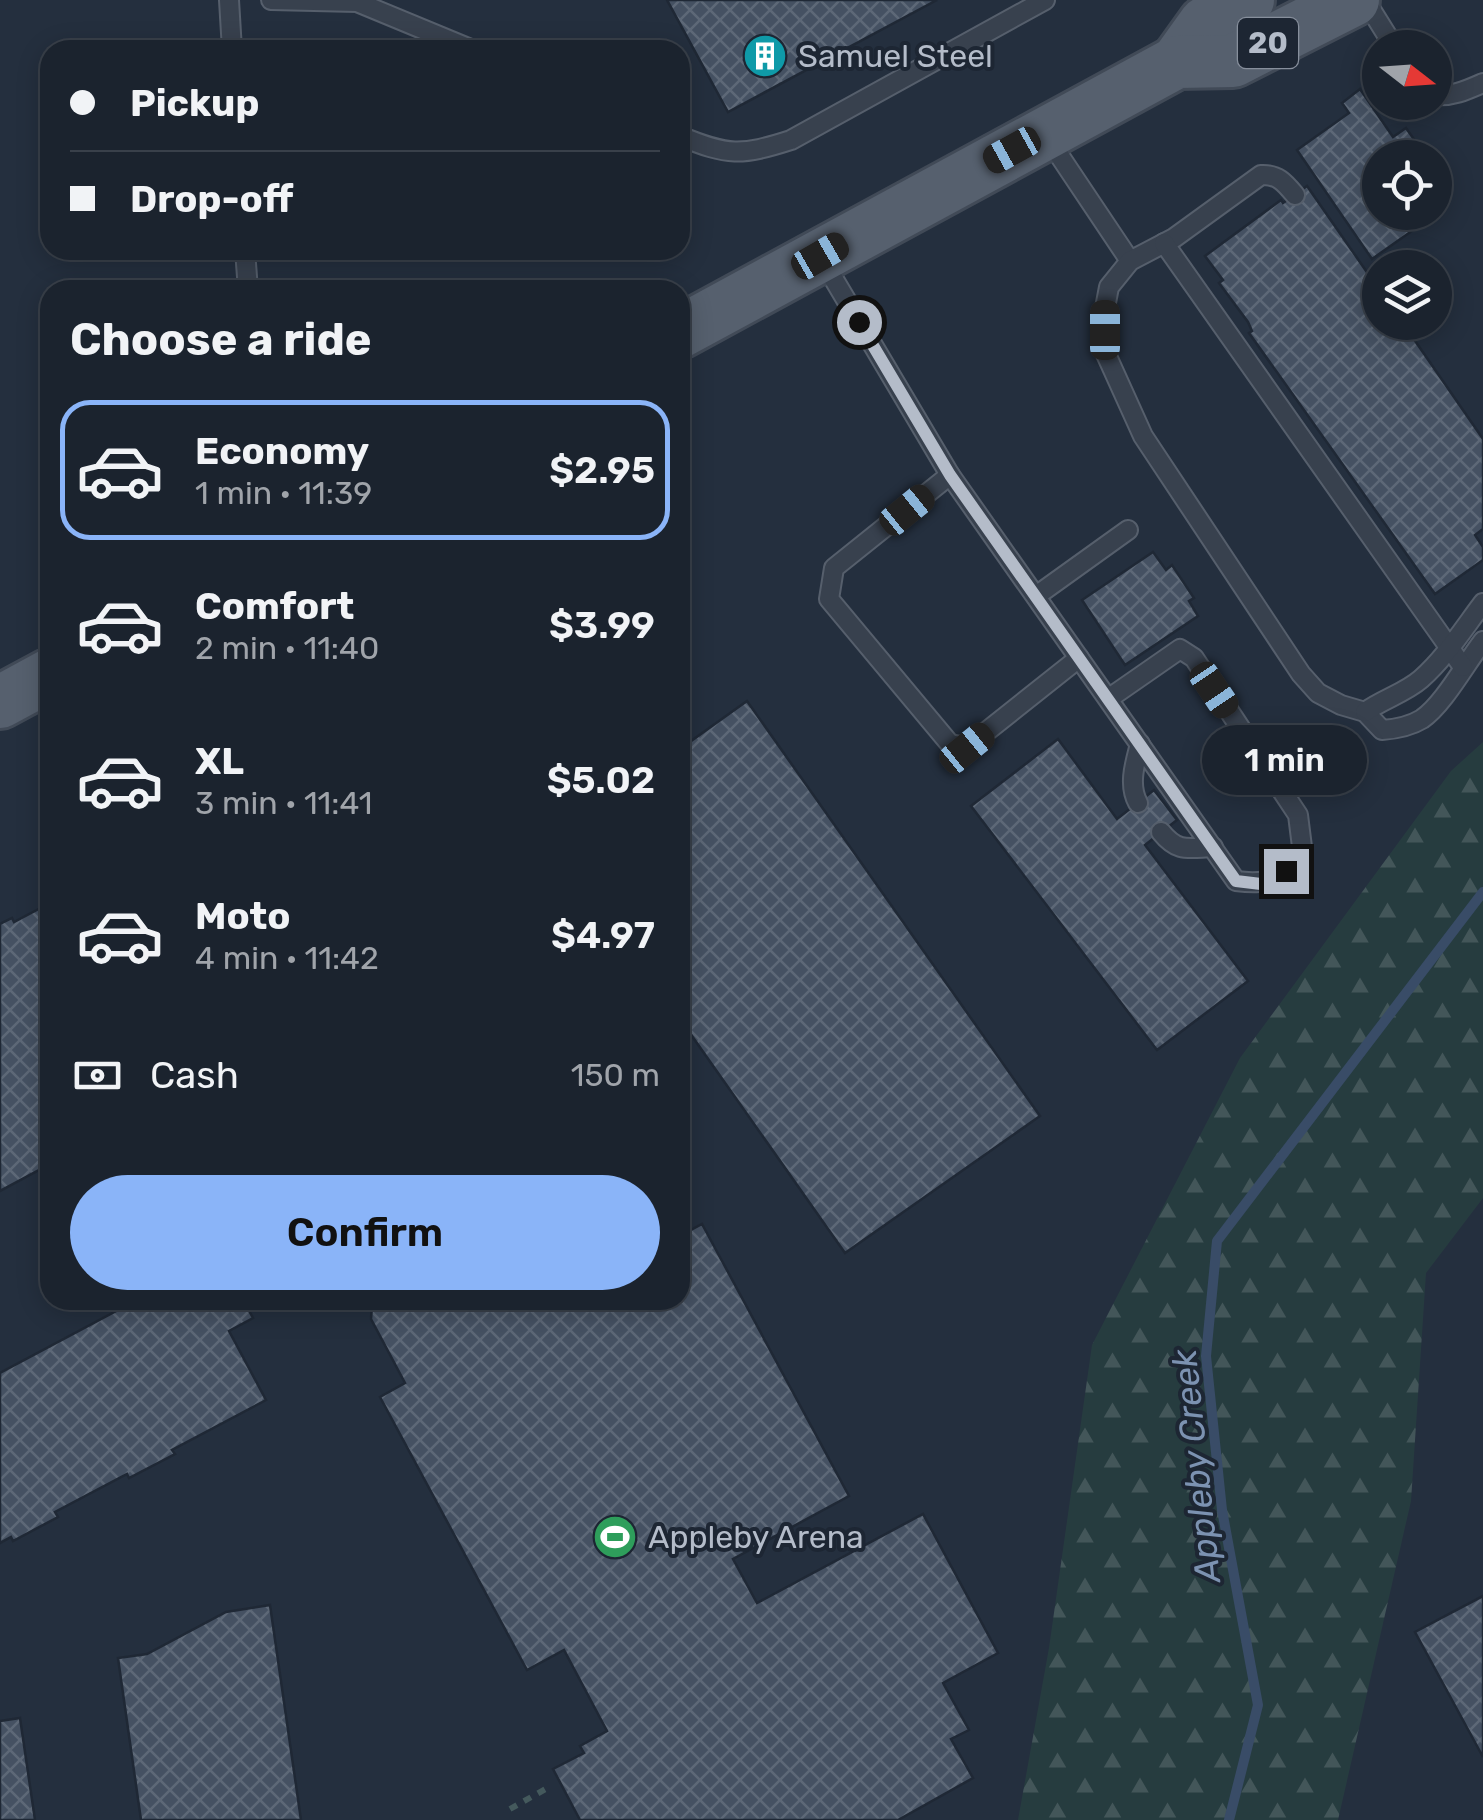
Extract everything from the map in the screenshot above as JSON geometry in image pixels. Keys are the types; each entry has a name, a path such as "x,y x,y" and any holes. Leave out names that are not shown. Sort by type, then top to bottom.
{"main road":[{"name":"20","path":"690,327 1177,62 1205,23 1248,0"},
{"name":"20","path":"1177,62 1233,61 1353,0"},
{"path":"0,702 40,680"}],"lane":[{"path":"228,0 231,40"},
{"path":"271,0 358,2 450,40"},
{"path":"690,140 716,150 754,152 791,140 1045,0"},
{"path":"1366,0 1384,30"},
{"path":"1452,94 1483,83"},
{"path":"1044,132 1130,262"},
{"path":"1295,195 1282,179 1261,175 1130,262 1109,287 1105,352 1143,436 1301,674 1318,692 1341,706 1366,712 1382,730 1403,728 1438,704 1483,641"},
{"path":"1164,243 1463,667"},
{"path":"820,256 950,475 1236,881 1261,884 1286,871 1302,847 1298,815 1194,658 1180,650 1108,699"},
{"path":"950,475 834,568 829,599 950,744 967,748 1078,658"},
{"path":"1036,596 1128,530"},
{"path":"1366,712 1422,678 1483,603"},
{"path":"1138,803 1133,794 1133,772 1140,744"},
{"path":"1161,832 1171,844 1184,848 1213,847"}],"path":[{"path":"510,1809 551,1786"}],"green space":[{"path":"1483,742 1483,1198 1426,1273 1411,1501 1338,1820 1018,1820 1049,1648 1092,1345 1240,1058 1451,771"}],"building":[{"name":"Samuel Steel","path":"667,0 937,0 728,112"},
{"path":"1360,89 1362,120 1381,120 1393,137 1406,128 1414,140 1362,140 1362,230 1413,230 1385,250 1366,250 1297,150 1349,113 1342,103"},
{"path":"1307,186 1362,265 1362,340 1414,340 1483,439 1483,529 1475,535 1483,547 1483,560 1435,594 1249,333 1252,331 1248,322 1219,283 1223,280 1205,256 1281,200 1283,203"},
{"path":"1153,552 1166,570 1172,565 1194,598 1189,601 1198,616 1125,665 1082,600"},
{"path":"747,701 1040,1116 845,1253 690,1033 690,742"},
{"path":"1058,739 1117,819 1154,790 1177,820 1145,845 1248,981 1157,1050 971,806"},
{"path":"40,908 40,1169 0,1191 0,924 12,918 14,922"},
{"name":"Appleby Arena","path":"702,1224 849,1496 733,1559 757,1603 923,1514 998,1653 943,1683 969,1730 951,1739 973,1778 898,1820 580,1820 553,1769 584,1753 580,1746 607,1731 564,1650 527,1670 380,1397 405,1383 371,1319 372,1310 690,1310 690,1231"},
{"path":"118,1310 249,1310 253,1318 229,1331 266,1400 172,1450 175,1454 55,1512 58,1517 13,1541 11,1537 0,1543 0,1373"},
{"path":"1483,1596 1483,1757 1415,1632"},
{"path":"270,1605 301,1820 141,1820 118,1658 147,1654 226,1612"},
{"path":"20,1718 35,1820 0,1820 0,1721"}],"waterway":[{"name":"Appleby Creek","path":"1229,1820 1258,1705 1222,1510 1206,1356 1217,1241 1483,892"}],"place":[{"name":"Samuel Steel","path":"765,56"},
{"name":"Appleby Arena","path":"615,1537"}],"route":[{"path":"859,322 950,475 1236,881 1261,884 1286,871"}]}
